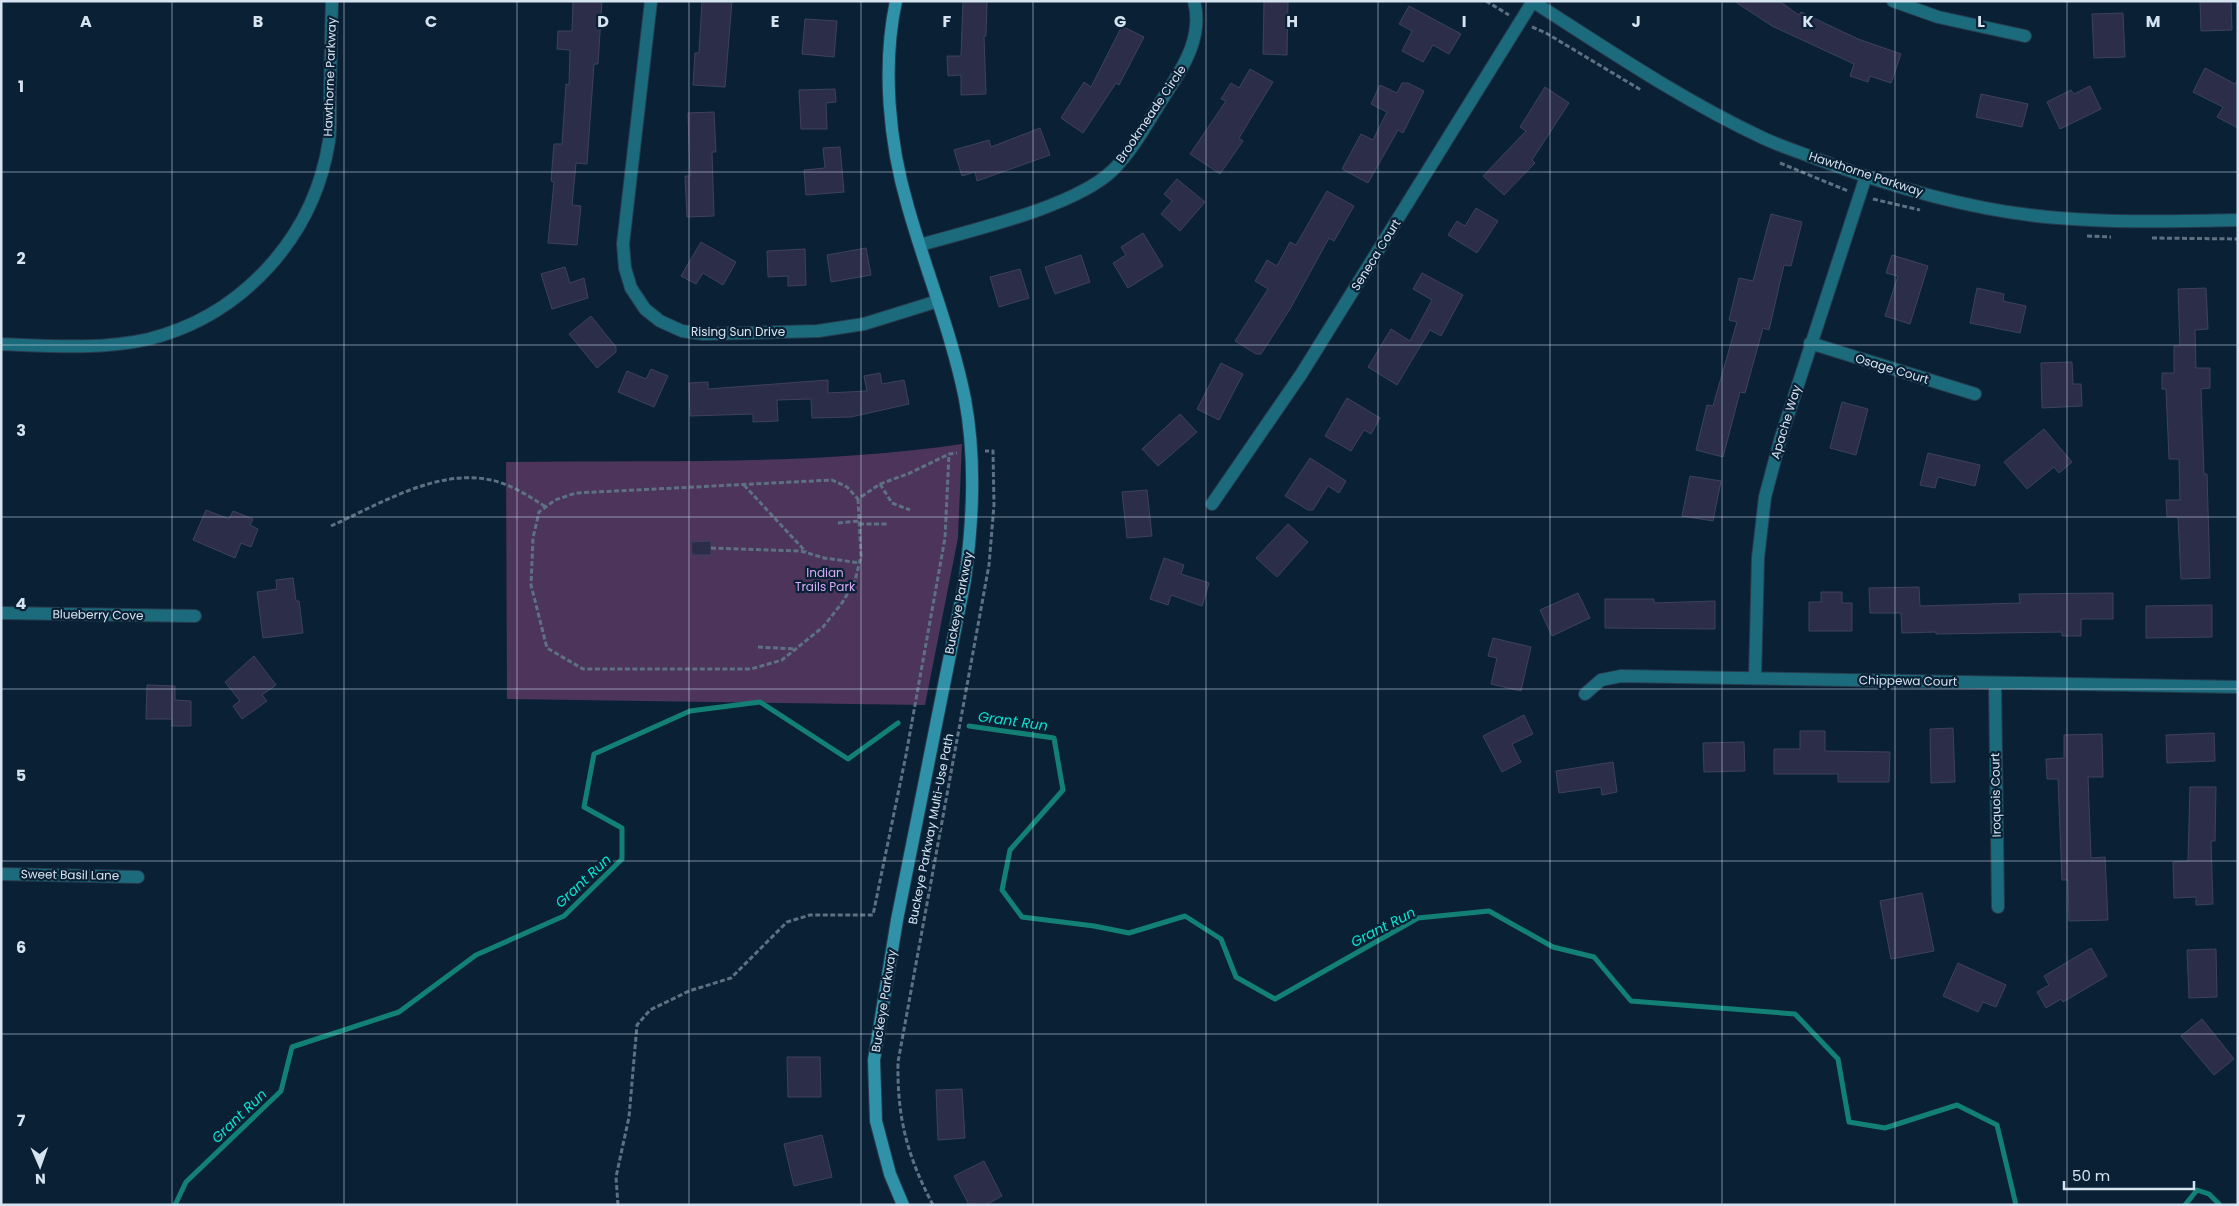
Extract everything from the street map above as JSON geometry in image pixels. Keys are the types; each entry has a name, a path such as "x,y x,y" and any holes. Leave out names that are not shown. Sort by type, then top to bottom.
{"street":[{"name":"Hawthorne Parkway","path":"1,344 109,345 147,339 186,328 220,310 250,286 275,260 305,218 318,188 329,140 332,1"},
{"name":"Rising Sun Drive","path":"651,1 624,244 625,268 630,288 645,309 660,321 682,331 713,334 818,331 864,324 938,301"},
{"name":"Buckeye Parkway","path":"896,1 889,62 891,111 897,160 908,206 938,301 965,399 971,441 972,509 965,580 897,920 874,1060 876,1121 890,1174 903,1205"},
{"name":"Brookmeade Circle","path":"920,245 1047,206 1077,193 1112,171 1125,156 1186,63 1195,36 1197,10 1194,1"},
{"name":"Hawthorne Parkway","path":"1532,1 1700,106 1765,139 1866,176 1947,199 2004,211 2058,218 2126,221 2238,220"},
{"name":"Seneca Court","path":"1212,504 1302,374 1532,1"},
{"path":"1893,1 1938,17 2025,36"},
{"name":"Apache Way","path":"1755,678 1758,558 1765,496 1810,343 1866,176"},
{"name":"Osage Court","path":"1810,343 1974,394"},
{"name":"Blueberry Cove","path":"1,614 195,616"},
{"name":"Chippewa Court","path":"1585,694 1601,680 1621,676 2238,687"},
{"name":"Iroquois Court","path":"1995,682 1998,907"},
{"name":"Sweet Basil Lane","path":"1,874 138,876"}],"path":[{"name":"Buckeye Parkway Multi-Use Path","path":"933,1205 920,1179 906,1141 897,1098 898,1062 988,566 994,505 993,451"},
{"path":"618,1205 616,1177 629,1117 637,1025 650,1010 667,1000 689,991 731,978 787,922 810,915 873,915 906,755 945,538 949,454 910,473 880,484 858,499"},
{"path":"330,526 408,490 440,481 470,478 491,480 527,494 546,507"},
{"path":"832,480 847,487 858,499 860,563 856,581 823,627 782,660 751,669 582,669 547,648 531,586 533,538 539,512 555,500 576,493 832,480"},
{"path":"880,484 892,503 910,510"},
{"path":"743,485 806,552"},
{"path":"838,523 888,524"},
{"path":"711,548 759,548 806,552 824,558 860,563"},
{"path":"758,647 797,649"}],"green space":[{"name":"Indian Trails Park","path":"962,444 958,538 925,705 507,699 506,462 792,459 906,451"}],"building":[{"path":"573,1 602,1 598,64 594,64 587,164 576,163 572,205 581,206 577,245 548,243 554,182 551,181 554,144 562,144 566,84 569,85 570,50 557,49 558,31 572,31"},
{"path":"702,1 732,1 725,87 693,85 695,53 699,53"},
{"path":"963,1 987,1 986,36 984,36 986,94 961,95 961,75 948,76 947,56 961,56"},
{"path":"1264,1 1288,2 1287,55 1263,54"},
{"path":"1734,1 1779,1 1799,15 1801,12 1858,39 1901,54 1891,83 1870,76 1868,82 1850,76 1854,64 1772,26"},
{"path":"2200,1 2231,1 2232,30 2201,31"},
{"path":"1409,6 1461,34 1449,54 1433,45 1423,62 1402,51 1412,31 1399,24"},
{"path":"2123,13 2125,57 2094,58 2092,14"},
{"path":"805,19 837,21 834,57 802,54"},
{"path":"1122,26 1144,37 1119,85 1116,83 1083,133 1061,118 1084,82 1091,87"},
{"path":"2205,68 2235,84 2238,79 2238,128 2217,117 2223,107 2193,92"},
{"path":"1250,69 1273,82 1239,138 1243,141 1220,174 1190,154 1226,101 1221,99 1231,83 1239,88"},
{"path":"1402,83 1408,83 1424,91 1403,133 1398,130 1368,183 1342,169 1361,134 1373,140 1387,112 1371,104 1380,85 1397,93"},
{"path":"2090,86 2101,109 2060,129 2047,102 2071,90 2074,94"},
{"path":"1545,87 1569,103 1532,160 1535,163 1504,195 1483,176 1526,131 1520,127"},
{"path":"835,89 836,102 826,103 827,129 801,129 799,90"},
{"path":"1981,94 2028,104 2022,127 1976,117"},
{"path":"714,112 716,152 712,152 714,216 687,217 685,176 690,176 688,113"},
{"path":"1040,128 1050,155 977,181 975,172 962,176 954,150 989,140 991,147"},
{"path":"840,147 844,192 806,195 804,170 825,168 823,148"},
{"path":"1177,179 1205,202 1180,231 1161,214 1172,201 1164,194"},
{"path":"1327,191 1354,206 1334,241 1329,238 1290,309 1261,354 1256,354 1235,341 1268,289 1255,281 1267,260 1277,266 1290,242 1296,245"},
{"path":"1476,208 1498,221 1477,253 1448,235 1457,221 1465,226"},
{"path":"1771,214 1802,222 1791,266 1784,265 1769,330 1763,328 1745,393 1740,392 1723,457 1696,450 1707,405 1713,406 1737,322 1729,320 1739,278 1753,281"},
{"path":"1143,233 1163,266 1128,288 1113,263 1126,255 1121,247"},
{"path":"701,242 736,262 723,285 703,273 696,284 681,276"},
{"path":"866,248 871,275 831,282 827,255"},
{"path":"805,249 806,285 788,286 788,276 768,277 767,251"},
{"path":"1081,255 1090,282 1055,294 1045,267"},
{"path":"1892,255 1928,266 1910,324 1885,316 1898,276 1886,273"},
{"path":"565,267 570,283 584,278 588,298 552,309 541,274"},
{"path":"1020,269 1029,298 999,307 990,277"},
{"path":"1422,273 1463,295 1441,336 1430,330 1397,385 1368,367 1391,329 1410,341 1432,300 1413,289"},
{"path":"1977,288 2004,294 2003,301 2026,306 2020,333 1970,323"},
{"path":"2206,288 2208,329 2195,330 2196,368 2210,368 2210,388 2201,389 2204,474 2207,474 2210,578 2181,579 2178,517 2167,517 2166,500 2180,500 2179,459 2169,459 2166,389 2162,389 2162,373 2174,373 2174,346 2180,346 2178,289"},
{"path":"591,316 616,347 616,352 597,368 569,334"},
{"path":"2072,362 2073,384 2081,384 2082,406 2042,408 2041,363"},
{"path":"1221,363 1243,374 1219,420 1197,409"},
{"path":"651,369 668,376 654,407 618,392 627,371 646,379"},
{"path":"880,373 882,384 904,380 909,404 851,417 812,418 811,399 777,400 778,421 753,422 753,414 690,416 689,383 708,382 708,389 828,380 828,393 867,391 864,376"},
{"path":"1347,398 1380,418 1371,434 1364,430 1351,451 1325,436"},
{"path":"1842,402 1868,409 1856,455 1830,448"},
{"path":"1180,414 1197,432 1158,466 1142,449"},
{"path":"2044,429 2072,462 2059,473 2054,467 2027,489 2004,462"},
{"path":"1928,453 1980,465 1975,486 1938,477 1935,488 1920,485"},
{"path":"1310,458 1346,481 1339,493 1328,486 1313,510 1308,510 1285,496"},
{"path":"1690,476 1721,481 1713,521 1682,516"},
{"path":"1147,490 1152,536 1127,538 1122,492"},
{"path":"206,510 229,519 233,511 253,519 250,525 258,529 251,547 241,543 235,558 193,540"},
{"path":"1288,524 1308,542 1277,577 1256,558"},
{"path":"711,541 711,555 692,555 691,542"},
{"path":"1164,558 1184,565 1181,574 1209,583 1202,606 1171,595 1168,605 1150,599"},
{"path":"293,578 296,601 299,601 303,633 263,638 257,592 277,589 276,580"},
{"path":"1919,587 1920,606 2020,603 2019,594 2113,593 2113,619 2081,619 2081,636 2062,636 2062,632 1936,634 1936,632 1902,633 1901,613 1870,613 1869,588"},
{"path":"1821,592 1842,592 1842,603 1852,603 1852,631 1809,631 1809,602 1821,602"},
{"path":"1578,593 1590,618 1552,636 1540,610"},
{"path":"1605,599 1654,599 1654,603 1715,601 1715,629 1605,628"},
{"path":"2212,605 2212,637 2146,638 2146,606"},
{"path":"1493,638 1531,647 1521,691 1491,684 1497,658 1488,656"},
{"path":"254,656 276,685 262,695 267,701 242,719 233,706 240,701 225,682"},
{"path":"147,685 175,686 175,700 191,701 191,726 172,726 172,719 146,719"},
{"path":"1524,715 1533,734 1512,744 1521,762 1502,772 1483,736"},
{"path":"1953,728 1955,782 1931,783 1930,729"},
{"path":"1800,731 1825,731 1825,751 1890,752 1889,782 1838,782 1838,774 1774,774 1774,749 1800,749"},
{"path":"2214,733 2215,761 2167,763 2166,735"},
{"path":"2102,734 2103,777 2088,777 2091,858 2105,857 2108,920 2069,921 2068,880 2062,880 2058,779 2047,779 2046,759 2064,758 2064,735"},
{"path":"1744,742 1745,771 1704,772 1703,743"},
{"path":"1613,762 1617,792 1602,795 1601,787 1559,793 1556,771"},
{"path":"2190,787 2216,787 2215,841 2211,841 2213,904 2196,905 2196,897 2174,898 2173,862 2188,861"},
{"path":"1922,893 1934,951 1891,959 1880,901"},
{"path":"2091,948 2107,976 2063,1002 2061,999 2046,1008 2037,992 2049,985 2044,976"},
{"path":"2216,949 2217,997 2189,998 2187,950"},
{"path":"1958,963 2006,985 1996,1007 1983,1002 1978,1012 1943,996"},
{"path":"2202,1019 2234,1059 2214,1075 2181,1036"},
{"path":"787,1057 820,1057 821,1097 788,1097"},
{"path":"962,1089 965,1138 938,1140 936,1090"},
{"path":"822,1135 832,1177 794,1186 784,1144"},
{"path":"984,1161 1002,1196 986,1205 969,1205 954,1176"}],"waterway":[{"name":"Grant Run","path":"175,1205 186,1182 281,1091 292,1047 399,1012 476,955 564,916 622,859 622,828 584,807 594,754 690,711 760,702 848,759 898,723"},
{"name":"Grant Run","path":"969,726 1054,738 1063,790 1010,850 1002,890 1022,917 1094,926 1129,933 1185,916 1221,939 1236,977 1275,999 1418,918 1489,911 1553,947 1594,957 1631,1001 1795,1014 1838,1059 1849,1122 1885,1128 1957,1105 1997,1125 2016,1205"},
{"path":"2185,1205 2197,1190 2209,1194 2220,1205"}]}
